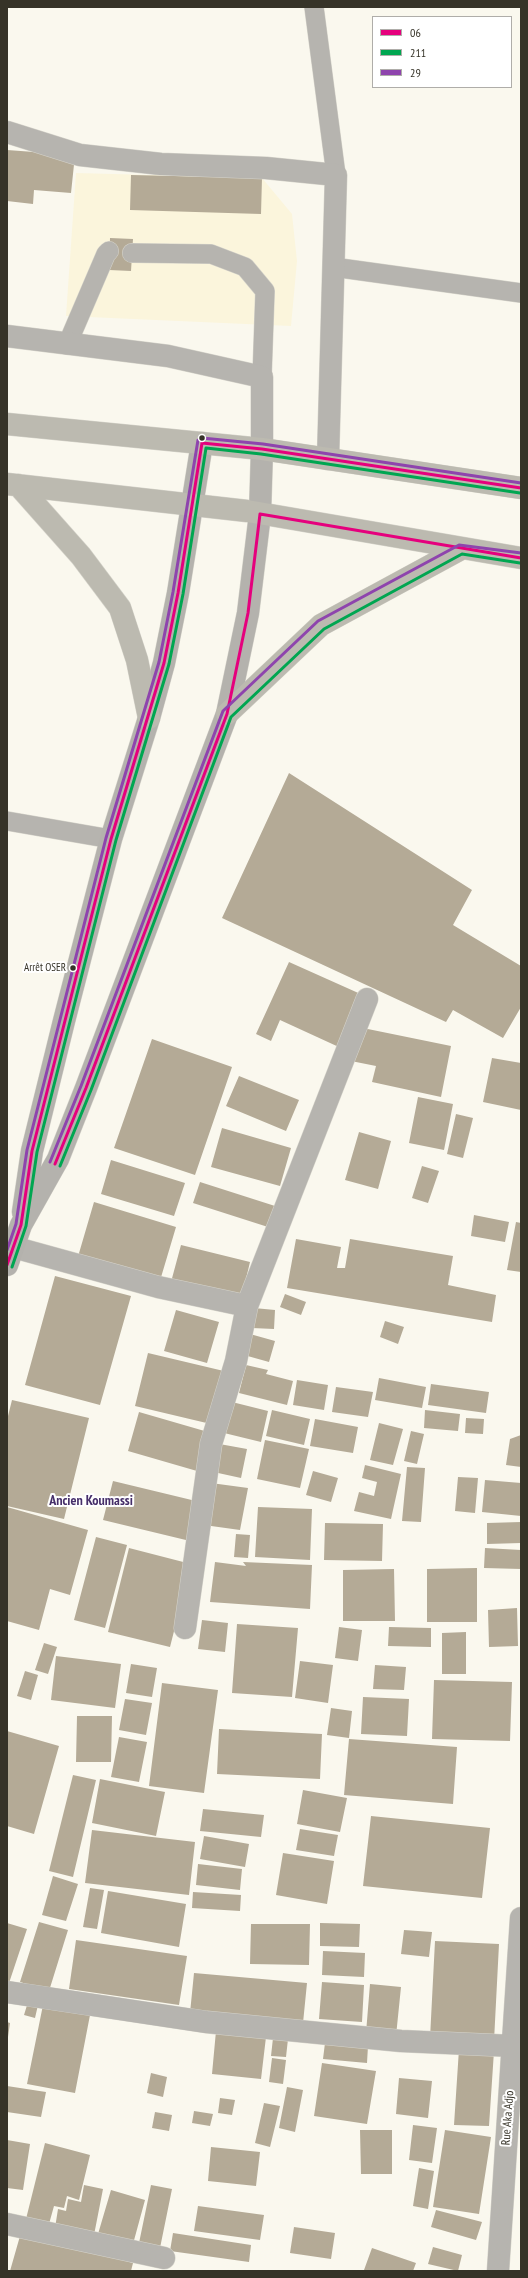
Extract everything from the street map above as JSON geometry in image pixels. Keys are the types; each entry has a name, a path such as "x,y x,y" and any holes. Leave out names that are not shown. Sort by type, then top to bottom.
{"highway":[{"path":"7,424 262,449 521,488"},
{"path":"12,485 254,513 521,558"},
{"path":"12,485 81,556 120,608 137,660 149,718"},
{"path":"227,714 321,625 461,549"}],"main road":[{"path":"21,1225 32,1152 111,839 149,718 164,663 193,506 202,443"},
{"path":"10,1256 21,1225 61,1152 227,714 248,613 254,513 262,449"}],"street":[{"path":"7,132 80,155 161,164 266,168 336,175 328,459"},
{"path":"7,336 67,345 168,356 262,377 262,449"},
{"path":"185,1628 211,1444 236,1361 247,1306 367,999"},
{"path":"10,1256 247,1306"},
{"name":"Rue Aka Adjo","path":"498,2271 521,1918"},
{"path":"7,1992 206,2022 401,2041 513,2046"},
{"path":"7,2224 164,2258"}],"lane":[{"path":"314,7 336,175"},
{"path":"67,345 106,254 109,252"},
{"path":"132,253 211,254 245,267 265,291 262,377"},
{"path":"333,267 521,293"},
{"path":"7,821 111,839"}],"shaded area":[{"path":"76,173 262,178 292,214 297,261 291,326 66,316"}],"building":[{"path":"7,150 75,155 71,193 34,190 33,204 7,201"},
{"path":"131,175 262,178 261,214 130,210"},
{"path":"110,238 133,239 131,271 109,270"},
{"path":"289,773 472,890 453,925 521,966 521,1007 503,1038 453,1010 446,1022 222,918"},
{"path":"289,962 365,996 341,1048 280,1020 271,1041 256,1034"},
{"path":"358,1027 451,1046 441,1097 372,1082 376,1066 351,1061"},
{"path":"152,1039 232,1067 195,1175 114,1148"},
{"path":"492,1058 521,1063 521,1110 483,1102"},
{"path":"239,1076 299,1100 286,1131 226,1106"},
{"path":"418,1097 453,1104 444,1150 409,1143"},
{"path":"456,1114 473,1118 463,1158 447,1154"},
{"path":"222,1128 291,1148 280,1186 211,1167"},
{"path":"359,1132 391,1141 378,1189 345,1180"},
{"path":"111,1160 185,1183 174,1216 101,1194"},
{"path":"422,1166 439,1171 428,1203 412,1198"},
{"path":"200,1182 275,1206 268,1227 193,1203"},
{"path":"94,1202 176,1227 159,1284 77,1260"},
{"path":"474,1215 509,1222 505,1242 471,1236"},
{"path":"516,1222 521,1223 521,1272 507,1270"},
{"path":"296,1239 341,1247 337,1268 345,1268 350,1239 453,1256 448,1285 496,1295 492,1322 287,1288"},
{"path":"181,1245 250,1262 241,1300 171,1282"},
{"path":"55,1276 131,1296 100,1405 25,1385"},
{"path":"285,1294 306,1302 301,1315 280,1307"},
{"path":"254,1308 275,1310 274,1329 252,1328"},
{"path":"176,1310 219,1322 207,1363 164,1351"},
{"path":"385,1321 404,1327 398,1344 380,1337"},
{"path":"250,1334 275,1341 269,1362 244,1355"},
{"path":"148,1353 228,1372 215,1425 135,1406"},
{"path":"246,1365 268,1370 266,1374 293,1381 287,1405 239,1393"},
{"path":"379,1378 426,1387 422,1408 375,1400"},
{"path":"297,1380 328,1385 324,1410 293,1405"},
{"path":"431,1384 489,1392 486,1413 428,1405"},
{"path":"336,1387 373,1392 368,1417 332,1412"},
{"path":"12,1400 89,1418 64,1519 7,1506 7,1420"},
{"path":"228,1401 268,1411 261,1442 220,1432"},
{"path":"272,1410 310,1419 304,1445 266,1436"},
{"path":"425,1410 460,1414 458,1431 424,1428"},
{"path":"139,1412 208,1432 197,1471 128,1451"},
{"path":"466,1418 484,1419 483,1434 465,1433"},
{"path":"315,1419 358,1427 353,1453 310,1446"},
{"path":"379,1423 403,1429 393,1465 370,1460"},
{"path":"411,1431 424,1434 417,1464 404,1461"},
{"path":"521,1435 521,1467 506,1465 510,1439"},
{"path":"265,1440 309,1449 300,1488 257,1479"},
{"path":"214,1443 247,1449 241,1478 209,1471"},
{"path":"365,1465 401,1474 391,1519 354,1511 359,1492 374,1496 377,1482 362,1478"},
{"path":"407,1467 425,1468 421,1522 402,1521"},
{"path":"313,1471 338,1478 331,1502 306,1495"},
{"path":"458,1477 478,1478 475,1513 455,1511"},
{"path":"485,1480 521,1483 521,1516 482,1512"},
{"path":"113,1481 200,1502 190,1541 103,1520"},
{"path":"211,1483 248,1488 240,1530 204,1525"},
{"path":"7,1507 88,1530 70,1595 50,1589 39,1630 7,1621"},
{"path":"258,1507 312,1509 310,1560 255,1557"},
{"path":"521,1522 521,1543 487,1544 487,1523"},
{"path":"325,1523 383,1524 382,1561 324,1560"},
{"path":"236,1534 250,1535 248,1558 234,1557"},
{"path":"96,1537 127,1545 105,1628 74,1620"},
{"path":"129,1548 191,1564 170,1647 108,1632"},
{"path":"485,1548 521,1550 521,1569 484,1568"},
{"path":"215,1562 246,1566 243,1562 312,1565 310,1609 210,1602"},
{"path":"477,1568 477,1622 427,1622 427,1569"},
{"path":"394,1569 395,1621 343,1621 343,1570"},
{"path":"517,1608 518,1646 489,1647 488,1610"},
{"path":"202,1620 228,1623 225,1652 198,1649"},
{"path":"237,1624 298,1628 292,1697 232,1693"},
{"path":"339,1627 362,1630 358,1661 335,1658"},
{"path":"389,1627 431,1628 431,1647 388,1646"},
{"path":"466,1632 466,1674 442,1674 442,1633"},
{"path":"44,1643 57,1647 48,1674 35,1670"},
{"path":"56,1656 121,1664 115,1708 51,1700"},
{"path":"300,1661 333,1665 328,1703 295,1698"},
{"path":"131,1664 157,1668 152,1697 126,1693"},
{"path":"375,1665 406,1667 404,1690 373,1689"},
{"path":"25,1671 38,1675 31,1700 17,1696"},
{"path":"434,1680 512,1682 510,1741 432,1739"},
{"path":"162,1683 218,1690 204,1793 149,1786"},
{"path":"363,1697 409,1699 407,1736 361,1734"},
{"path":"125,1699 152,1703 146,1735 119,1730"},
{"path":"331,1708 352,1711 349,1738 327,1735"},
{"path":"77,1716 112,1716 111,1762 76,1762"},
{"path":"219,1729 322,1734 320,1779 217,1774"},
{"path":"7,1731 59,1746 34,1834 7,1826"},
{"path":"119,1737 147,1742 139,1782 111,1777"},
{"path":"349,1739 457,1747 453,1804 344,1795"},
{"path":"73,1775 96,1780 73,1877 49,1871"},
{"path":"100,1779 165,1792 156,1836 92,1823"},
{"path":"303,1790 347,1798 340,1832 297,1824"},
{"path":"203,1809 264,1815 261,1837 200,1831"},
{"path":"371,1816 490,1828 482,1898 363,1886"},
{"path":"300,1829 338,1835 334,1856 296,1850"},
{"path":"92,1830 195,1842 189,1895 85,1883"},
{"path":"204,1836 249,1844 245,1867 200,1859"},
{"path":"283,1853 334,1861 327,1904 276,1895"},
{"path":"198,1864 242,1869 240,1890 196,1885"},
{"path":"53,1876 78,1884 66,1921 42,1915"},
{"path":"90,1888 104,1890 97,1929 83,1927"},
{"path":"108,1891 186,1904 179,1947 101,1933"},
{"path":"193,1892 241,1895 240,1911 192,1908"},
{"path":"39,1922 68,1930 49,1991 20,1982"},
{"path":"7,1923 27,1929 7,1989"},
{"path":"320,1923 360,1924 359,1947 320,1946"},
{"path":"251,1924 310,1924 309,1965 250,1964"},
{"path":"404,1930 432,1932 429,1957 401,1954"},
{"path":"76,1940 187,1956 179,2005 69,1989"},
{"path":"435,1941 499,1944 494,2041 430,2038"},
{"path":"323,1951 365,1953 364,1977 322,1975"},
{"path":"194,1973 307,1983 303,2023 190,2013"},
{"path":"322,1982 364,1985 362,2022 319,2019"},
{"path":"370,1984 401,1987 396,2036 366,2033"},
{"path":"28,2002 38,2005 35,2018 24,2015"},
{"path":"43,2005 90,2015 75,2093 27,2084"},
{"path":"7,2022 10,2023 8,2037 7,2036"},
{"path":"216,2031 266,2037 261,2079 212,2074"},
{"path":"273,2038 288,2039 286,2057 271,2056"},
{"path":"325,2043 368,2046 367,2063 323,2059"},
{"path":"459,2049 494,2051 489,2126 454,2125"},
{"path":"272,2058 286,2060 283,2084 269,2082"},
{"path":"322,2063 376,2071 367,2124 314,2116"},
{"path":"151,2073 167,2077 163,2097 147,2093"},
{"path":"399,2078 432,2081 428,2118 396,2114"},
{"path":"7,2086 46,2092 41,2117 7,2112"},
{"path":"287,2087 303,2090 295,2132 279,2128"},
{"path":"220,2098 235,2100 232,2115 218,2113"},
{"path":"264,2103 280,2106 270,2147 255,2143"},
{"path":"194,2111 213,2114 210,2126 192,2123"},
{"path":"155,2112 172,2115 169,2131 152,2128"},
{"path":"413,2125 437,2128 432,2163 409,2160"},
{"path":"360,2130 392,2130 392,2174 361,2174"},
{"path":"445,2130 491,2137 479,2214 433,2207"},
{"path":"7,2140 30,2144 23,2190 7,2188"},
{"path":"45,2143 90,2155 79,2200 67,2196 64,2208 54,2206 49,2224 26,2219"},
{"path":"211,2147 260,2152 256,2186 208,2181"},
{"path":"419,2168 434,2171 428,2209 413,2206"},
{"path":"84,2185 103,2189 94,2235 55,2228 58,2209 66,2211 68,2199 81,2202"},
{"path":"151,2185 172,2189 160,2248 139,2243"},
{"path":"111,2190 145,2200 133,2244 98,2234"},
{"path":"198,2206 264,2215 260,2240 194,2231"},
{"path":"436,2210 482,2222 476,2240 431,2227"},
{"path":"294,2227 335,2233 331,2259 290,2253"},
{"path":"22,2229 133,2263 131,2271 10,2271"},
{"path":"173,2233 251,2245 249,2262 170,2251"},
{"path":"433,2247 462,2255 458,2271 428,2264"},
{"path":"372,2248 416,2263 413,2271 364,2270"}],"transit line":[{"name":"29","path":"7,1250 16,1224 27,1150 106,838 159,662 173,592 198,440 202,438 263,444 521,483"},
{"name":"06","path":"7,1265 21,1225 32,1151 111,839 164,663 178,593 202,443 262,449 521,488"},
{"name":"211","path":"12,1267 26,1226 37,1152 116,840 169,664 183,594 206,448 261,454 520,493"},
{"name":"06","path":"55,1164 86,1088 227,714 248,613 260,514 521,558"},
{"name":"29","path":"50,1162 81,1086 223,711 318,621 459,545 521,553"},
{"name":"211","path":"60,1166 91,1090 231,717 324,629 462,554 520,563"}],"place":[{"name":"Arrêt OSER","path":"73,968"}],"district":[{"name":"Ancien Koumassi","path":"91,1501"}]}
